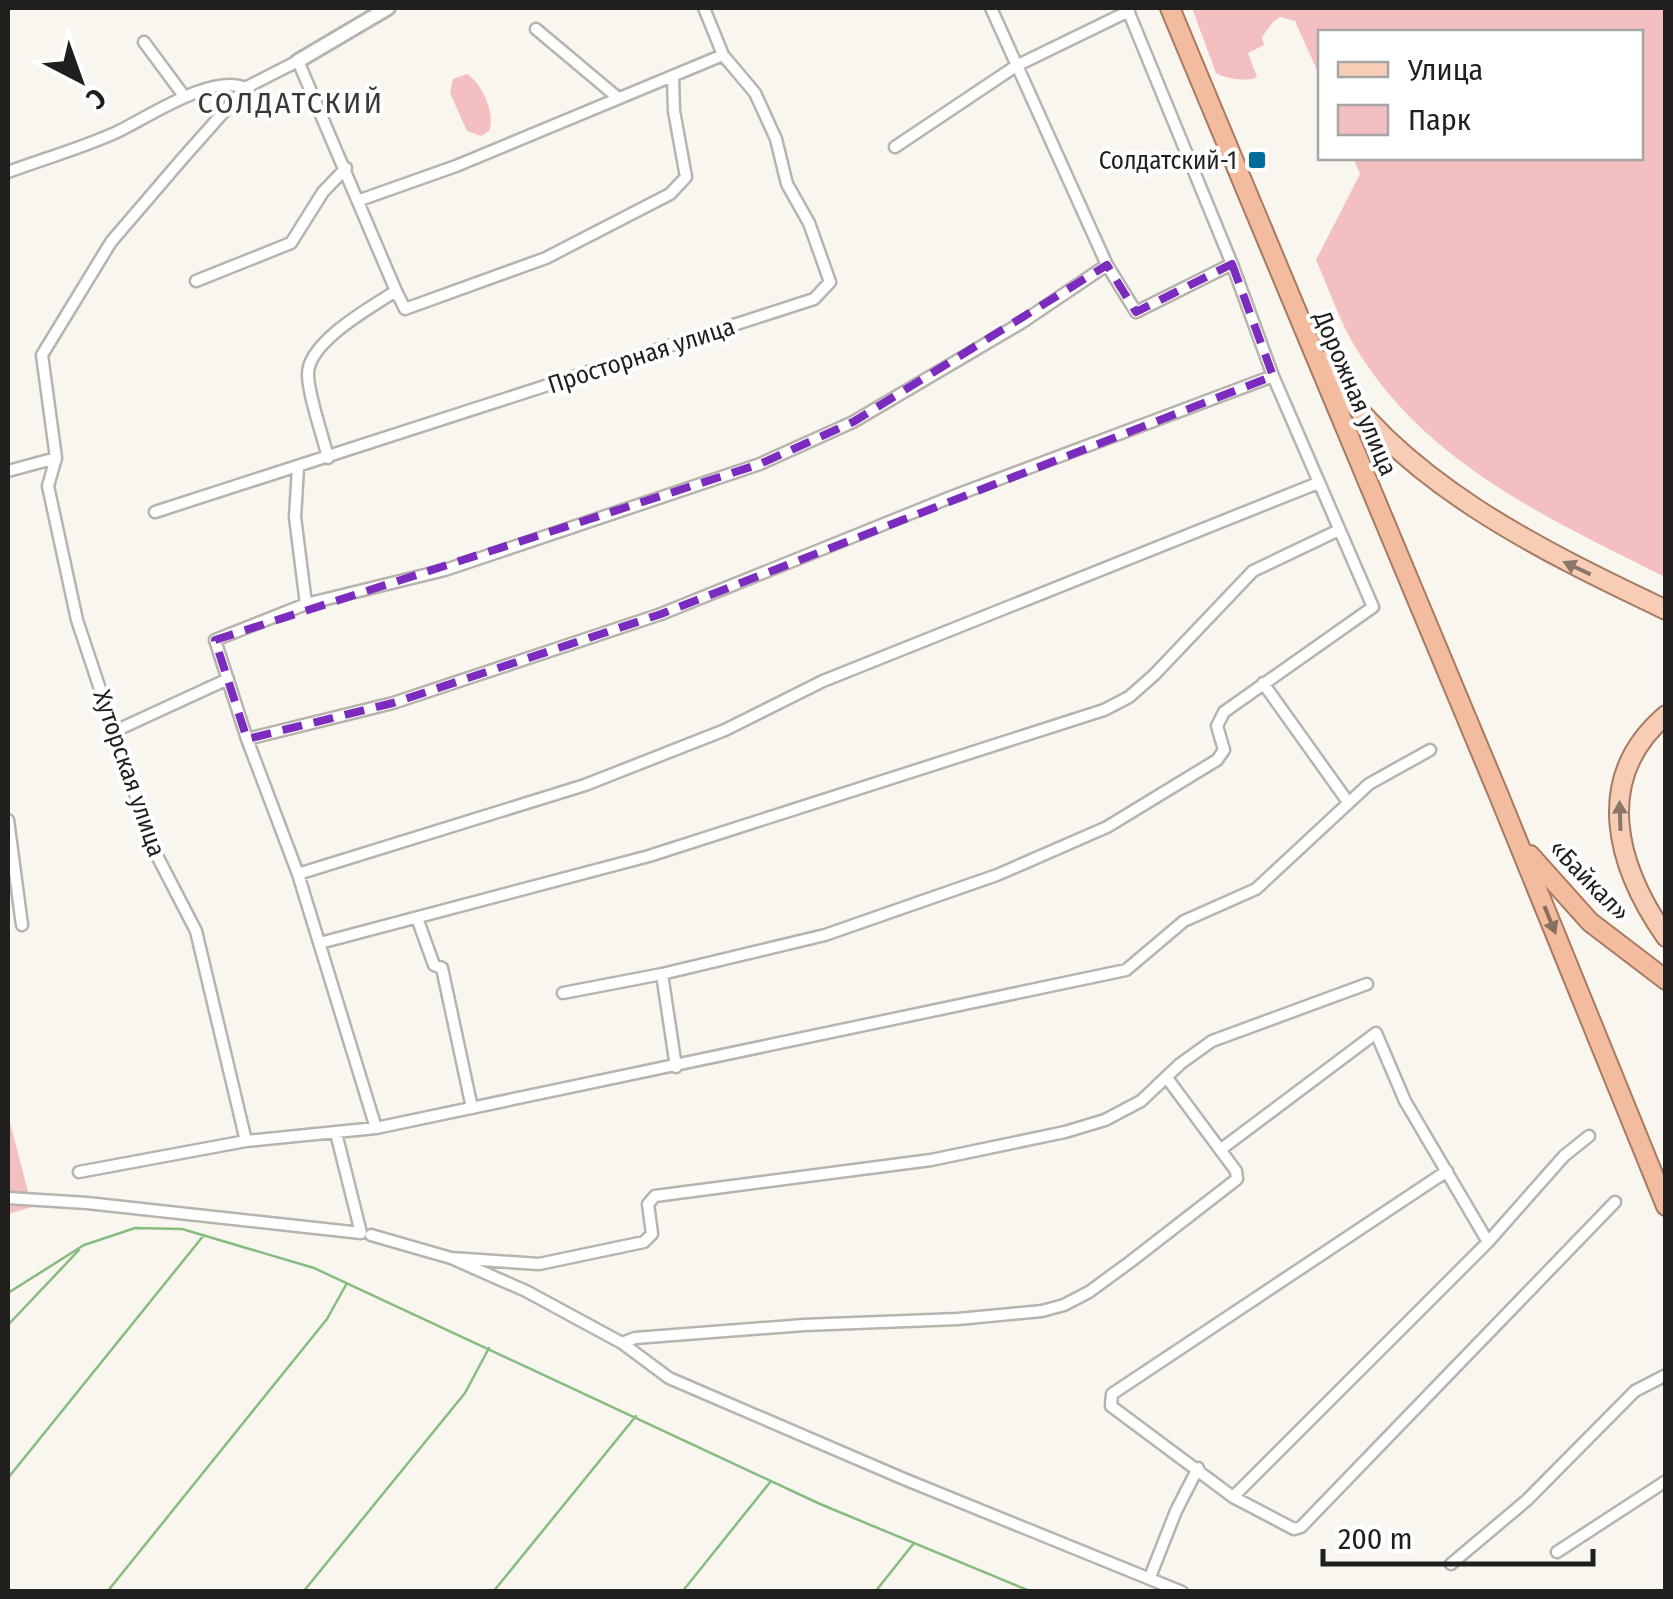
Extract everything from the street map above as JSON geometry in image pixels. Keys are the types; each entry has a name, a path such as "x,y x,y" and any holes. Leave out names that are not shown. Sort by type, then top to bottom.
{"highway":[{"name":"Дорожная улица","path":"1170,8 1500,798"},
{"name":"«Байкал»","path":"1500,798 1535,862 1570,902 1666,980"},
{"path":"1500,798 1666,1206"}],"main road":[{"path":"1290,300 1344,393 1407,455 1469,504 1559,560 1666,610"},
{"path":"1666,714 1648,732 1628,763 1618,810 1625,857 1635,887 1666,938"}],"street":[{"path":"8,172 115,133 184,96 236,84 245,88 388,8"},
{"name":"Просторная улица","path":"155,512 814,299 830,282 809,223 788,184 776,139 755,93 723,55 704,8"},
{"path":"991,8 1107,265 1136,312 1232,264"},
{"path":"564,993 825,935 997,875 1107,828 1222,755 1219,719 1374,608 1273,376 1232,264 1128,9 1016,66 895,148"},
{"path":"536,29 617,97"},
{"path":"144,42 184,96"},
{"path":"360,200 456,166 723,55"},
{"path":"298,61 405,309 546,258 670,194 686,177 674,111 673,77"},
{"name":"Хуторская улица","path":"245,88 112,242 42,355 56,458 48,486 76,620 153,848 196,931 246,1142"},
{"path":"196,281 291,243 323,192 346,168"},
{"path":"376,1128 298,874 215,640 306,604 444,570 760,464 852,422 1021,323 1107,265"},
{"path":"328,458 308,374 313,355 352,318 396,291"},
{"path":"248,740 393,703 661,614 951,497 1273,376"},
{"path":"8,471 56,458"},
{"path":"298,468 295,517 306,604"},
{"path":"298,874 586,785 725,730 823,681 1318,482"},
{"path":"320,944 648,856 1104,710 1129,697 1154,675 1253,571 1339,530"},
{"path":"115,731 228,678"},
{"path":"1263,684 1348,802"},
{"path":"79,1172 246,1142 376,1128 1126,970 1184,921 1256,889 1369,784 1430,750"},
{"path":"8,820 22,926"},
{"path":"417,918 434,965 442,968 472,1108"},
{"path":"662,974 676,1066"},
{"path":"452,1258 539,1264 644,1242 652,1234 648,1204 655,1196 931,1160 1066,1132 1141,1102 1180,1064 1212,1041 1366,984"},
{"path":"1220,1150 1376,1033 1406,1100 1488,1242"},
{"path":"622,1343 635,1338 785,1326 958,1319 1042,1311 1064,1305 1103,1282 1237,1180 1236,1171 1167,1078"},
{"path":"8,1198 361,1233 336,1133"},
{"path":"1233,1497 1488,1242 1564,1156 1589,1136"},
{"path":"1446,1171 1112,1394 1111,1406 1233,1497 1294,1528 1301,1527 1616,1202"},
{"path":"371,1234 452,1258 526,1292 622,1343 669,1378 1182,1592"},
{"path":"1451,1564 1527,1500 1635,1391 1666,1375"},
{"path":"1150,1577 1198,1468"},
{"path":"1556,1552 1666,1480"}],"highlighted area":[{"path":"1232,264 1273,376 661,614 393,703 247,739 215,640 760,464 853,422 1107,265 1136,312"}],"green space":[{"path":"1192,8 1665,8 1665,577 1495,485 1419,426 1357,350 1316,260 1360,174 1354,160 1643,160 1643,30 1318,30 1318,73 1295,21 1280,17 1262,37 1264,45 1248,53 1257,77 1243,80 1216,73"},
{"path":"467,74 478,84 489,108 489,131 481,136 467,131 450,93 453,79"},
{"path":"8,1115 32,1207 8,1214"}],"waterway":[{"path":"8,1293 84,1245 135,1228 182,1229 314,1268 820,1504 1032,1592"},
{"path":"8,1478 204,1235"},
{"path":"8,1325 79,1250"},
{"path":"107,1592 327,1319 347,1283"},
{"path":"303,1592 465,1393 489,1348"},
{"path":"493,1592 636,1416"},
{"path":"682,1592 771,1481"},
{"path":"875,1592 914,1543"}],"place":[{"name":"Солдатский-1","path":"1257,160"}],"district":[{"name":"СОЛДАТСКИЙ","path":"291,103"}]}
